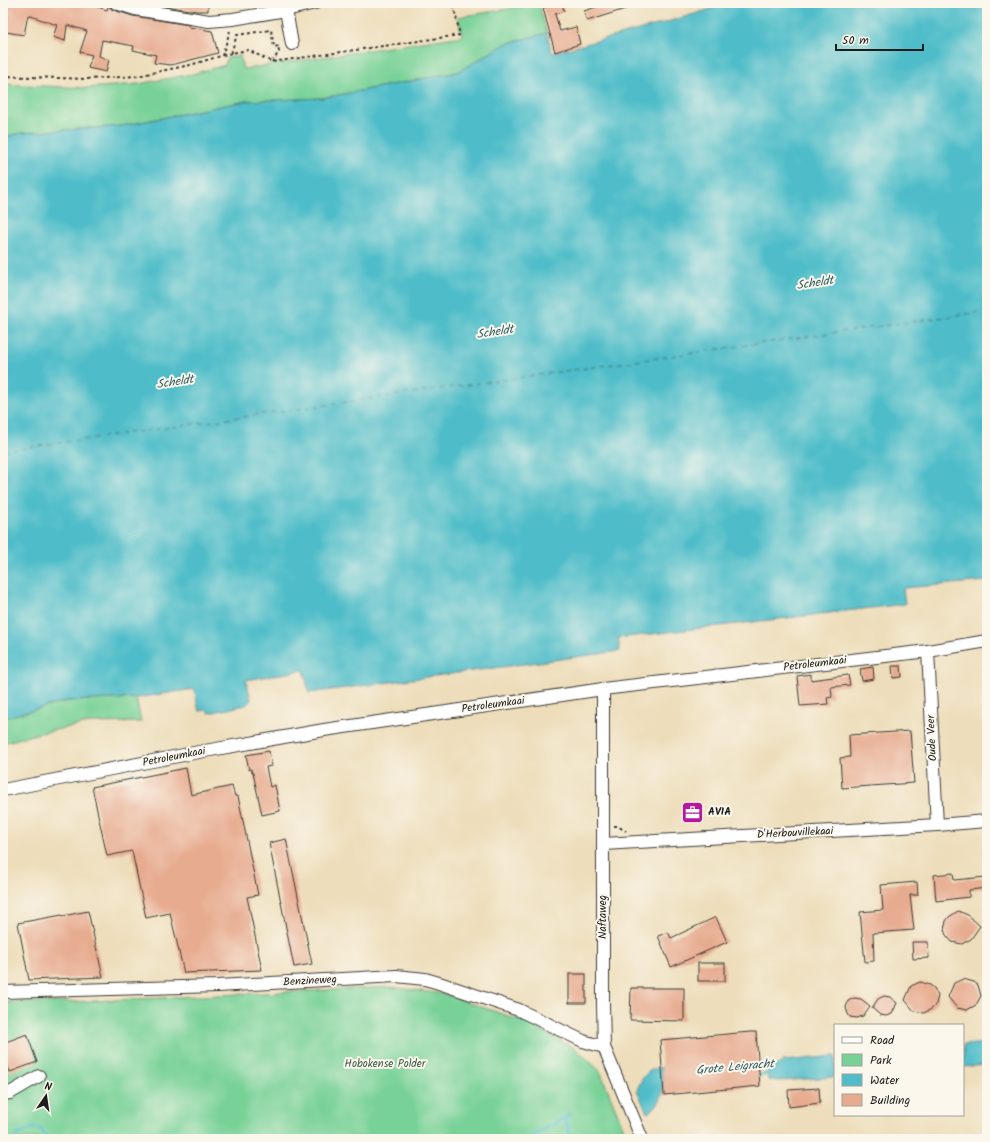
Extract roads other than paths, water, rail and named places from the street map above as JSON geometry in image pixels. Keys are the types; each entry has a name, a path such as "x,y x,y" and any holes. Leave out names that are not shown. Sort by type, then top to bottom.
{"street":[{"path":"116,3 142,10 209,21 233,19 286,10 315,3"},
{"path":"286,10 292,44"},
{"name":"Petroleumkaai","path":"3,790 199,752 324,730 603,688 928,651 987,641"},
{"name":"Oude Veer","path":"928,651 937,825"},
{"name":"Naftaweg","path":"603,688 604,1047 642,1139"},
{"name":"D'Herbouvillekaai","path":"603,844 987,821"},
{"name":"Benzineweg","path":"3,992 218,986 409,976 439,983 508,1006 583,1041 604,1047"},
{"path":"3,1094 10,1092 39,1076"}],"water":[{"name":"Scheldt","path":"731,3 987,3 987,581 904,588 905,604 618,638 620,651 309,693 304,670 246,680 251,700 246,705 209,713 207,710 199,711 194,689 136,698 67,701 3,718 3,137 21,133 122,126 246,101 323,98 458,72 505,44 547,33 552,53 657,25"},
{"path":"987,1043 987,1065 964,1067 964,1045"},
{"path":"834,1056 834,1077 779,1081 768,1080 767,1068 776,1066 784,1061"},
{"path":"661,1067 663,1088 661,1098 655,1107 647,1113 637,1090 641,1081 648,1072"}],"waterway":[{"name":"Grote Leigracht","path":"755,1075 771,1074"},
{"name":"Grote Leigracht","path":"570,1114 564,1118 572,1139"},
{"path":"528,1139 564,1118"},
{"path":"17,1135 33,1128 40,1128 48,1139"}],"place":[{"name":"AVIA","path":"692,812"}],"park label":[{"name":"Hobokense Polder","path":"385,1064"}]}
